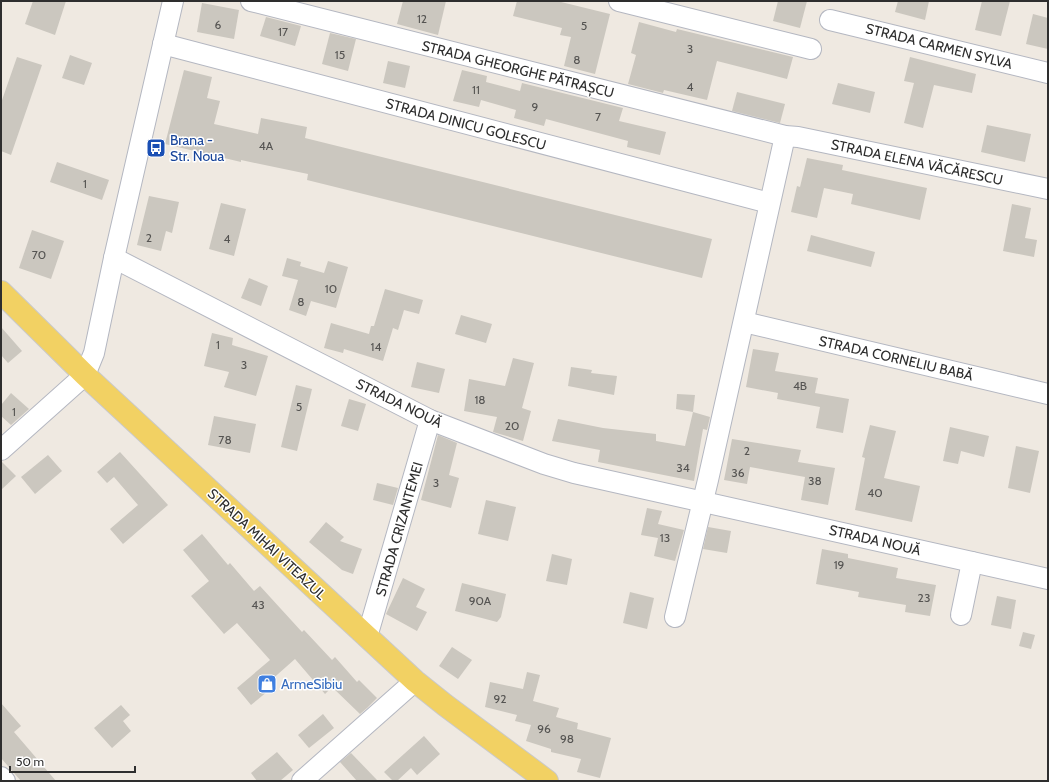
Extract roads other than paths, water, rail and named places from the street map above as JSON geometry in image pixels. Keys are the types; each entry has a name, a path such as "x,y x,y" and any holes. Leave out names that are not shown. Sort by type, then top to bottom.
{"main road":[{"name":"STRADA MIHAI VITEAZUL","path":"1,292 85,375 415,681 540,779"}],"street":[{"path":"1,450 85,375 94,353 114,258 173,1"},
{"name":"STRADA GHEORGHE PĂTRAȘCU","path":"251,1 786,136"},
{"path":"619,1 811,49"},
{"name":"STRADA CARMEN SYLVA","path":"830,20 1048,73"},
{"name":"STRADA DINICU GOLESCU","path":"163,44 769,203"},
{"path":"675,618 744,322 769,203 786,136"},
{"name":"STRADA ELENA VĂCĂRESCU","path":"786,136 798,137 1048,190"},
{"name":"STRADA NOUĂ","path":"114,258 430,420 544,464 574,473 1048,579"},
{"name":"STRADA CORNELIU BABĂ","path":"744,322 1048,394"},
{"name":"STRADA CRIZANTEMEI","path":"367,637 430,420"},
{"path":"961,615 972,562"},
{"path":"302,781 415,681"},
{"path":"1,777 5,781"}],"place":[{"name":"Brana - Str. Noua","path":"156,148"},
{"name":"ArmeSibiu","path":"267,684"}]}
